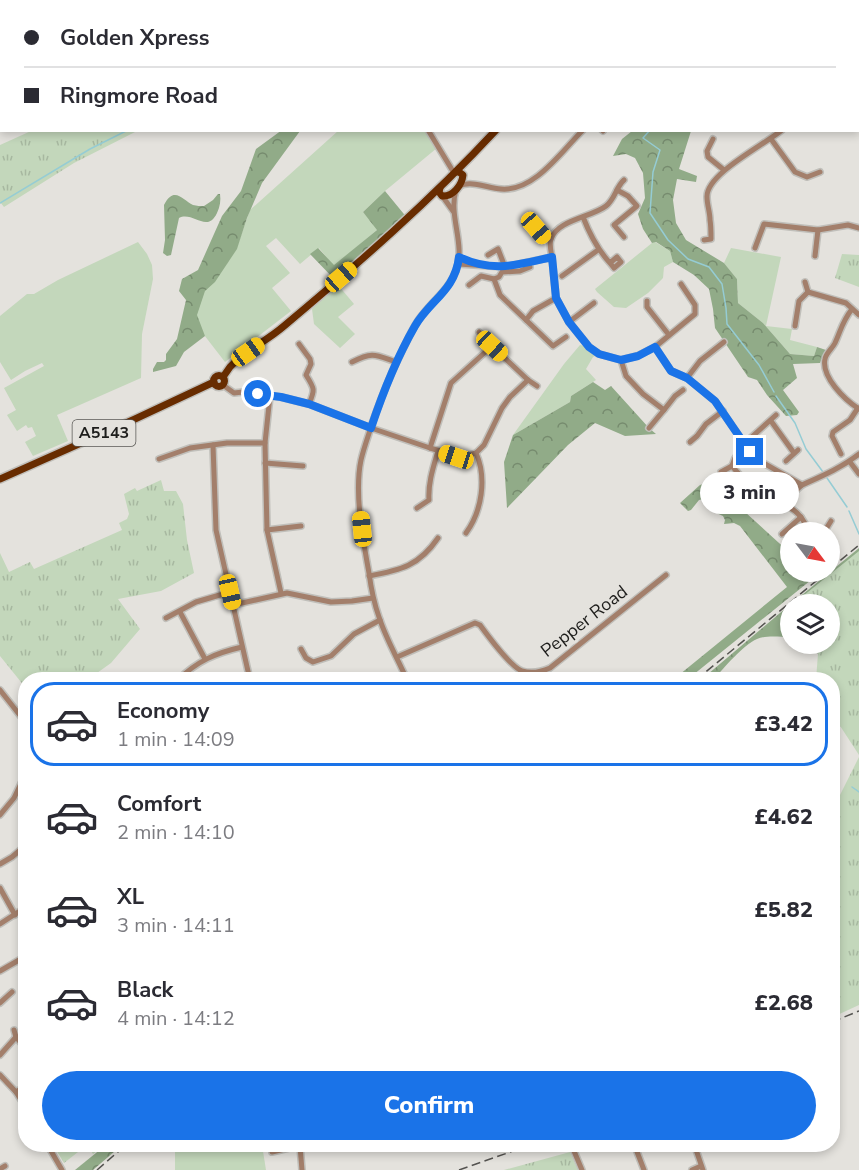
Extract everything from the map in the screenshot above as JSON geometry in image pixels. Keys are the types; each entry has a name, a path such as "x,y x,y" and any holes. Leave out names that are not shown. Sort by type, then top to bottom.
{"main road":[{"path":"459,174 463,179 458,187 451,195 443,197 439,192 440,188 459,174 494,132"},
{"name":"A5143","path":"405,222 440,188"},
{"name":"A5143","path":"223,381 236,361 283,327 405,222 432,201 443,197"},
{"name":"A5143","path":"0,479 214,382 216,376 221,375 223,381"}],"street":[{"path":"429,132 459,174 476,184"},
{"path":"404,672 380,620 373,598 364,547 359,471 371,428 396,362 422,315 448,288 459,260 454,212 454,197 458,187 464,184 476,184 506,189 523,185 541,174 581,132"},
{"path":"708,239 711,221 706,196 708,187 724,170 780,132"},
{"path":"713,139 707,151 708,157 724,170"},
{"path":"771,139 795,172 807,177 820,172"},
{"path":"624,180 619,185 612,201 603,208 566,222 551,239 556,298 569,322 589,347 599,354 621,360 638,356 655,347 695,314 695,305 681,284"},
{"path":"617,190 628,196 637,207 614,225 624,237"},
{"path":"443,197 454,212"},
{"path":"583,217 598,250 610,263"},
{"path":"755,248 764,224 818,230 848,225 859,228"},
{"path":"536,228 544,237 551,239"},
{"path":"815,256 818,230"},
{"path":"488,255 498,249 506,267"},
{"path":"562,276 598,250"},
{"path":"459,260 506,267 552,257"},
{"path":"469,285 481,276 494,279 502,272 520,271 530,267"},
{"path":"494,279 500,295 555,349 566,337"},
{"path":"805,282 808,292"},
{"path":"808,292 846,303 859,315"},
{"path":"795,326 799,301 808,292"},
{"path":"526,320 533,311 556,298"},
{"path":"647,301 647,307 669,335"},
{"path":"569,322 594,303"},
{"path":"840,454 832,436 833,432 850,420 858,408 849,402 831,382 826,374 825,358 852,309"},
{"path":"479,332 537,386"},
{"path":"687,378 700,361 724,342"},
{"path":"299,344 311,364 306,375 314,388 309,404"},
{"path":"430,448 451,383 492,346"},
{"path":"655,347 671,371 687,378 715,401 750,452 760,461 802,485"},
{"path":"352,363 377,355 396,362"},
{"path":"621,360 626,376 643,394 664,410"},
{"path":"223,381 234,393 243,392 309,404 371,428 461,457 476,453 484,445 502,408 528,380"},
{"path":"649,428 675,396 683,390"},
{"path":"270,396 265,463 267,530 281,593"},
{"path":"690,442 706,424 723,411"},
{"path":"744,444 776,415"},
{"path":"771,420 796,452 786,461"},
{"path":"159,459 190,448 236,442 266,443"},
{"path":"213,445 216,530 248,672"},
{"path":"417,508 429,501 429,480 438,451"},
{"path":"466,533 473,524 481,493 481,464 476,453"},
{"path":"787,506 795,490 829,474 859,454"},
{"path":"722,472 732,466 735,458"},
{"path":"850,462 859,474"},
{"path":"265,463 303,466"},
{"path":"732,466 755,491 770,502 793,509 804,522"},
{"path":"795,522 801,517"},
{"path":"267,530 301,526"},
{"path":"369,576 413,567 438,538"},
{"name":"Pepper Road","path":"397,657 475,624 480,625 518,669 541,672 550,669 666,575"},
{"path":"166,618 196,602 230,592"},
{"path":"233,605 281,593 331,602 352,602 373,598"},
{"path":"180,612 205,659"},
{"path":"301,649 306,658 313,662 323,660 331,656 354,634 380,620"},
{"path":"185,672 205,659 243,646"},
{"path":"0,690 18,713"},
{"path":"0,815 18,790"},
{"path":"0,864 18,852"},
{"path":"0,888 15,915"},
{"path":"0,924 18,913"},
{"path":"0,971 18,961"},
{"path":"0,1003 12,992"},
{"path":"14,1030 18,1039"},
{"path":"0,1054 16,1037"},
{"path":"0,1075 18,1095"},
{"path":"52,1152 62,1170"},
{"path":"302,1170 303,1152"},
{"path":"574,1152 582,1170"},
{"path":"637,1152 644,1170"},
{"path":"692,1170 702,1168 697,1152"}],"green space":[{"path":"29,132 135,132 74,163 4,207 0,202 0,145"},
{"path":"279,132 299,132 262,183 237,249 215,282 205,291 197,315 205,336 184,352 176,366 153,372 157,362 166,360 166,354 177,339 186,300 179,291 182,279 198,270 222,216 241,191 256,149"},
{"path":"337,132 427,132 437,148 363,212 378,229 334,266 319,248 300,264 276,238 266,246 290,273 272,288 291,311 225,362 194,322 202,292 237,247 250,210"},
{"path":"631,132 691,132 679,169 697,176 696,182 677,179 673,200 676,223 686,240 724,263 737,279 738,303 763,323 790,354 814,356 817,347 826,350 820,363 793,364 797,378 783,390 799,412 797,415 786,416 757,380 748,377 715,328 709,289 694,275 673,262 670,251 656,242 652,243 643,229 638,214 645,198 643,173 635,158 626,154 613,156 622,139"},
{"path":"385,191 408,219 336,281 310,254 318,248 334,265 377,230 363,212"},
{"path":"220,194 220,206 213,219 204,222 189,217 179,218 171,255 167,256 163,253 164,205 168,199 175,195 193,205 204,206"},
{"path":"138,242 152,265 153,279 142,334 141,378 57,415 68,441 33,456 25,442 36,436 32,427 28,428 26,425 17,431 7,415 16,410 4,388 44,366 42,363 11,380 0,362 0,316 27,294 34,294"},
{"path":"655,242 670,251 673,262 664,267 663,278 648,293 626,308 614,307 595,289"},
{"path":"731,248 781,257 766,326 792,329 790,340 817,347 814,356 790,354 763,323 738,303 737,279 724,263"},
{"path":"842,254 859,255 859,287 835,278"},
{"path":"338,285 354,304 338,317 355,334 340,348 314,324 312,309"},
{"path":"580,345 589,347 599,354 593,357 586,369 596,380 571,396 570,402 513,435 564,364"},
{"path":"593,382 605,390 611,386 656,434 625,436 595,423 568,445 507,508 504,462 513,435 570,402 571,396"},
{"path":"161,480 164,491 176,491 183,504 194,573 161,591 118,599 140,629 111,663 99,672 18,672 18,678 0,656 0,553 9,572 30,562 34,569 122,530 119,523 127,519 129,514 124,494 135,488 137,491"},
{"path":"711,481 780,544 780,578 740,526 734,523 724,524 723,516 712,511 703,499 688,511 680,503 700,485"},
{"path":"859,548 859,581 838,594 803,594 818,582 840,582 840,564"},
{"path":"859,551 859,755 840,726 840,672 817,672 818,654 840,654 840,594 805,594 820,582 840,582 840,566"},
{"path":"783,582 809,582 794,594 780,594 780,605 697,672 683,672 787,587"},
{"path":"780,613 780,637 757,639 740,651 720,672 710,672"},
{"path":"859,757 859,1005 840,1014 840,795"},
{"path":"57,1152 78,1152 64,1163"},
{"path":"97,1152 114,1152 93,1170 75,1170"},
{"path":"175,1152 263,1152 266,1170 175,1170"},
{"path":"570,1152 578,1170 504,1170"}],"waterway":[{"path":"0,203 90,149 124,132"},
{"path":"648,132 643,138 660,150 653,172 650,213 668,240 688,259 709,267 722,284 727,324 759,365 774,392"},
{"path":"776,396 795,423 806,449 823,472"},
{"path":"827,478 847,507"},
{"path":"849,511 859,534"},
{"path":"852,787 859,792"}],"railway":[{"path":"840,561 859,545"},
{"path":"706,672 815,582"},
{"path":"840,1019 859,1011"},
{"path":"97,1170 118,1152"},
{"path":"459,1170 510,1152"}],"route":[{"path":"258,394 309,404 371,428 402,350 422,315 448,288 456,271 459,257 474,264 506,267 552,257 556,298 569,322 589,347 599,354 621,360 638,356 655,347 671,371 687,378 715,401 750,452"}]}
